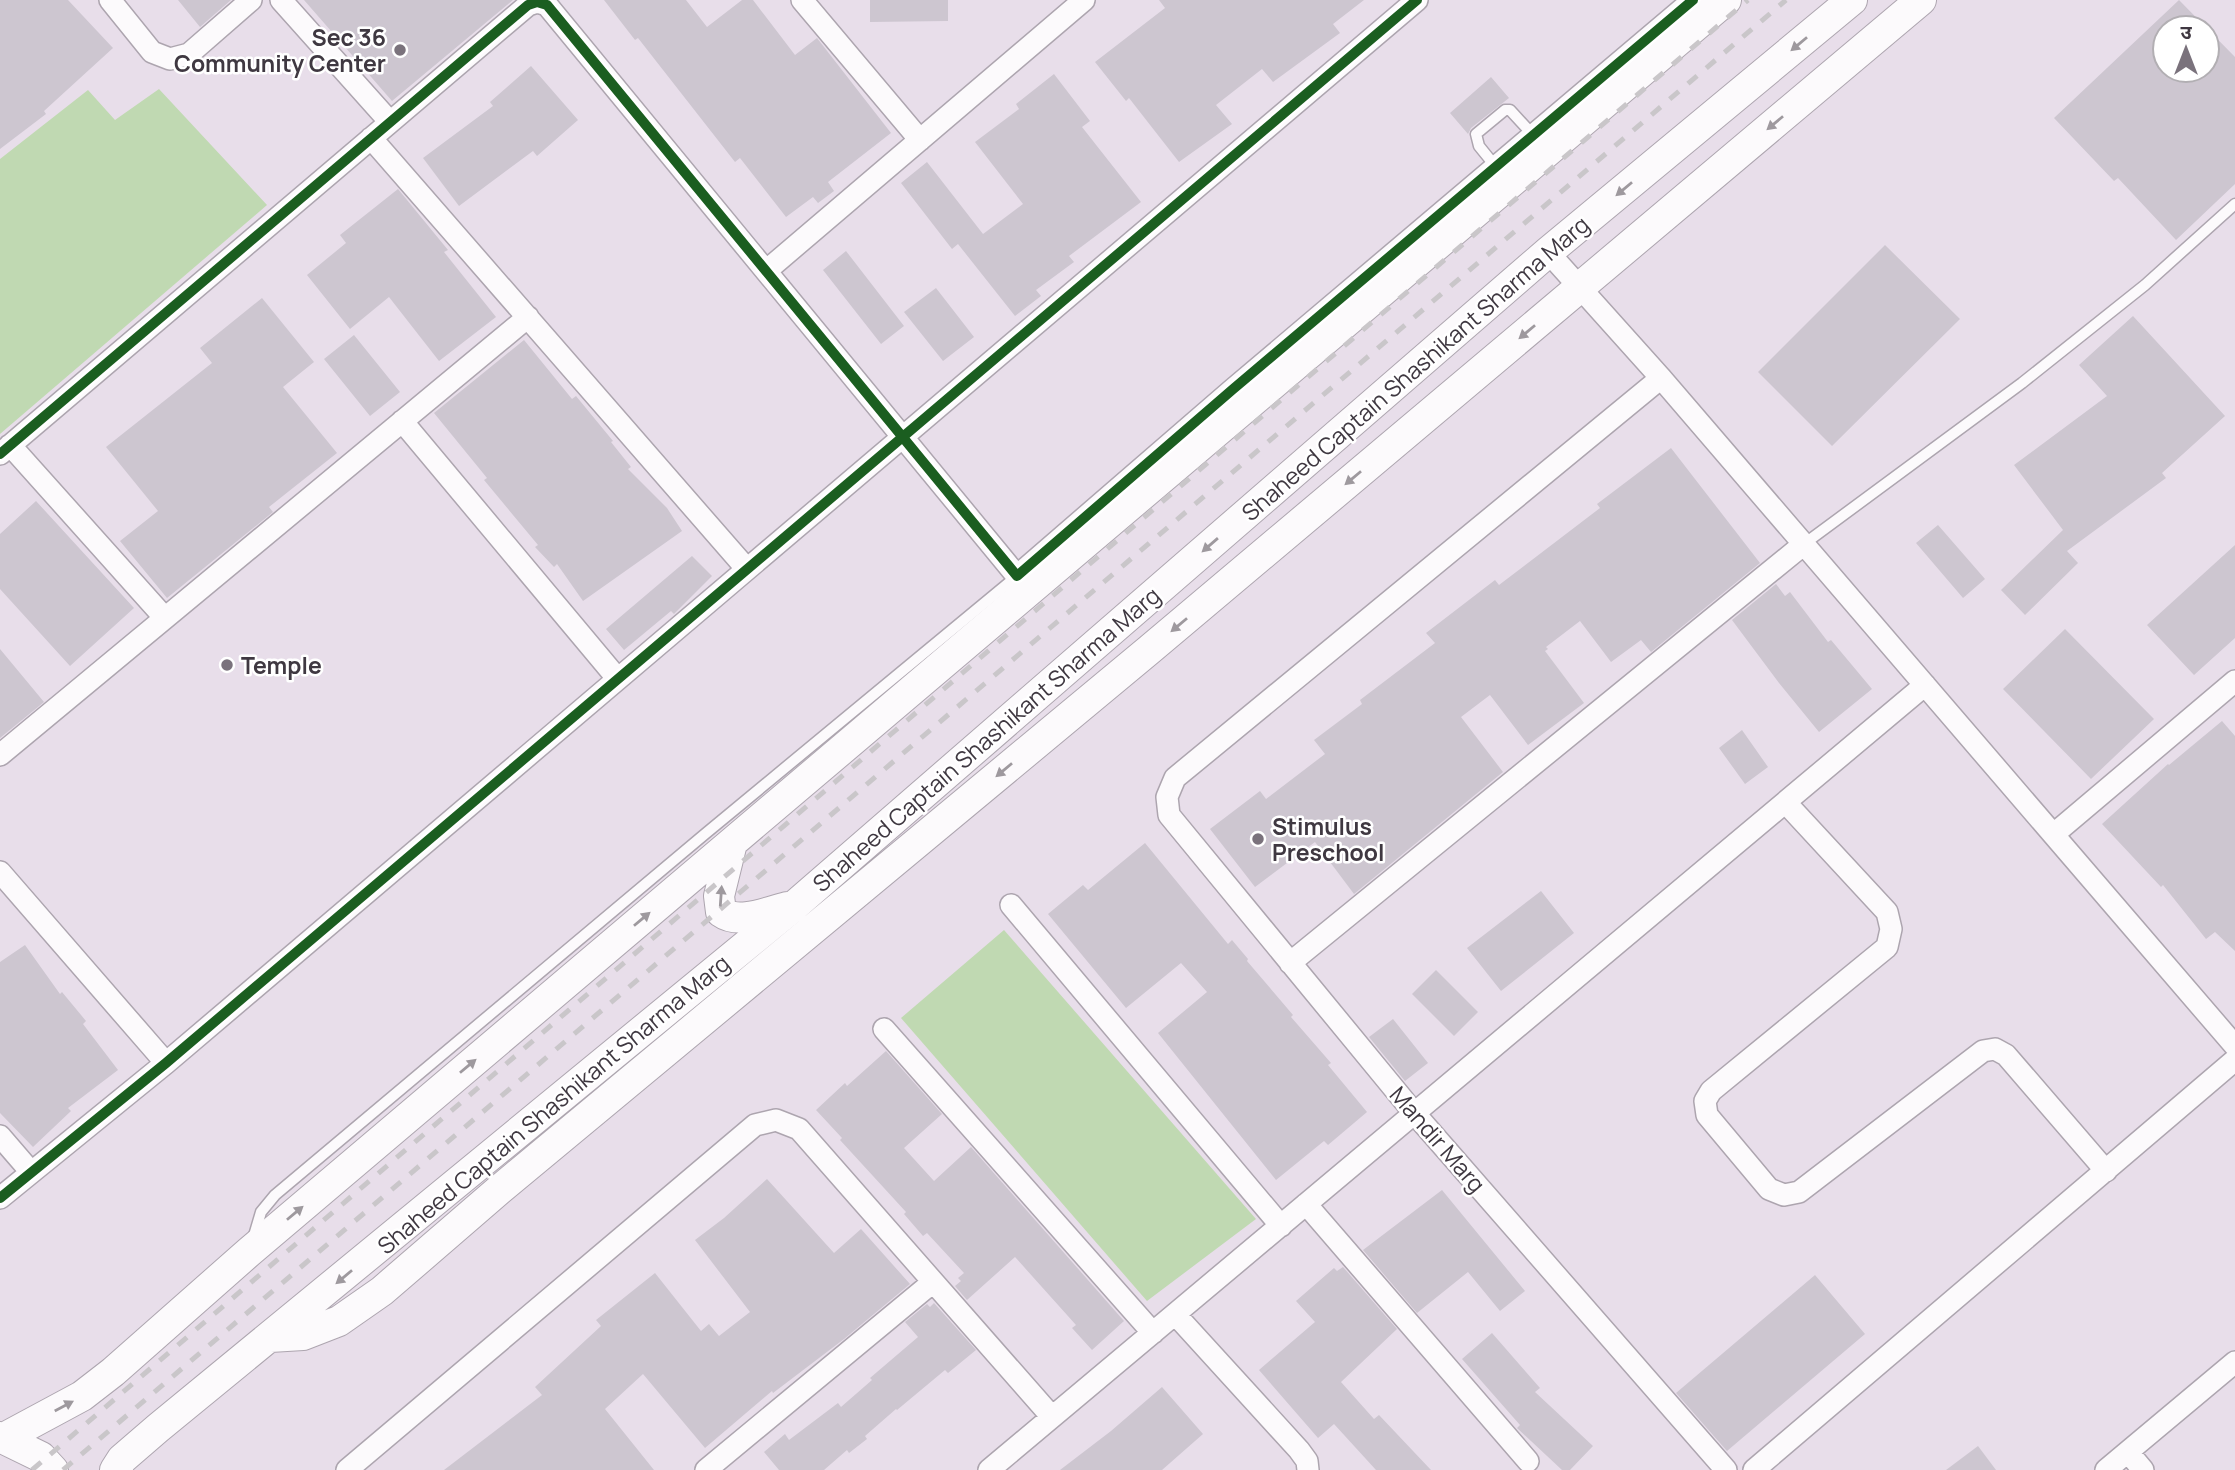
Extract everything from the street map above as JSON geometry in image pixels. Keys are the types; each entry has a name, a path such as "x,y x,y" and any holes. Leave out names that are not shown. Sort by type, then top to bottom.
{"main road":[{"path":"2,1437 82,1396 113,1372 249,1252 732,843 1023,584 1726,0"},
{"name":"Shaheed Captain Shashikant Sharma Marg","path":"115,1470 131,1451 794,906 1548,252 1852,0"},
{"path":"270,1337 303,1335 339,1321 382,1291 499,1190 1128,667 1921,0"},
{"path":"732,843 719,896 721,912 728,918 742,918 794,906"},
{"path":"2,1437 41,1457 53,1470"}],"street":[{"path":"110,0 152,52 170,59 189,54 251,0"},
{"path":"281,0 390,122"},
{"path":"802,0 920,140"},
{"path":"766,271 1084,0"},
{"path":"0,1198 166,1063 1417,0"},
{"path":"164,617 5,449 528,5 537,2 547,5 1023,584 1232,390 1693,0"},
{"path":"371,138 746,568"},
{"path":"1548,252 1661,378 2235,1046"},
{"path":"0,755 528,317"},
{"name":"Mandir Marg","path":"1661,378 1175,778 1167,797 1169,815 1415,1114 1726,1470"},
{"path":"402,421 617,678"},
{"path":"1290,963 1804,544"},
{"path":"989,1470 1925,685"},
{"path":"2053,834 2233,688"},
{"path":"1786,803 1887,912 1891,929 1887,947 1711,1091 1705,1101 1707,1115 1769,1189 1784,1195 1799,1192 1983,1051 1995,1049 2006,1055 2106,1171"},
{"path":"0,872 166,1063"},
{"path":"1011,905 1281,1226"},
{"path":"884,1029 1153,1333"},
{"path":"1754,1470 2235,1060"},
{"path":"347,1470 755,1125 776,1120 799,1129 1052,1416"},
{"path":"0,1136 31,1172"},
{"path":"1306,1204 1528,1461"},
{"path":"706,1470 933,1282"},
{"path":"1175,1314 1299,1450 1307,1461 1308,1470"},
{"path":"2106,1470 2235,1362"},
{"path":"2128,1452 2144,1470"}],"lane":[{"path":"1496,167 1479,146 1476,134 1505,110 1510,110 1533,135"},
{"path":"1804,544 2032,375 2145,285 2235,204"},
{"path":"249,1252 261,1212 275,1195 705,834 1023,584"}],"green space":[{"path":"159,89 267,205 0,434 0,159 88,90 115,120"},
{"path":"1004,930 1256,1219 1147,1301 901,1018"}],"building":[{"path":"0,0 68,0 113,48 44,111 46,114 0,149"},
{"path":"178,0 231,0 200,27"},
{"name":"Sec 36 Community Center","path":"304,0 513,0 392,101"},
{"path":"604,0 686,0 707,27 742,0 753,0 795,55 817,38 891,133 828,182 834,191 818,203 813,197 786,217 740,158 735,162 638,38 635,40"},
{"path":"870,0 948,0 948,21 870,22"},
{"path":"1159,0 1364,0 1333,24 1340,33 1273,82 1262,69 1216,105 1232,124 1179,162 1129,98 1126,101 1095,62 1165,8"},
{"path":"2179,0 2193,14 2164,14"},
{"path":"2151,26 2151,84 2221,84 2221,42 2235,57 2235,184 2176,240 2118,178 2114,181 2054,118"},
{"path":"531,66 578,120 537,156 533,151 459,206 423,158 493,106 490,102"},
{"path":"1054,74 1090,121 1082,127 1141,202 1069,256 1074,262 1036,290 1041,296 1015,316 958,244 952,249 901,183 927,162 983,234 1023,204 975,142 1019,109 1016,104"},
{"path":"1491,77 1509,98 1471,128 1468,134 1450,113"},
{"path":"398,189 448,250 444,252 496,317 439,361 389,297 350,329 307,275 346,243 340,235"},
{"path":"1885,245 1960,319 1832,446 1758,372"},
{"path":"846,251 904,326 881,344 823,270"},
{"path":"936,288 974,337 943,361 904,312"},
{"path":"262,298 314,362 283,387 337,453 269,507 273,512 167,598 120,541 158,511 106,447 212,363 200,348"},
{"path":"2133,316 2225,416 2162,473 2166,478 2067,551 2078,563 2025,615 2001,590 2063,530 2014,465 2107,396 2079,365"},
{"path":"354,335 400,392 370,416 324,359"},
{"path":"524,340 572,399 576,396 613,441 611,442 631,467 628,469 667,508 682,531 583,601 557,564 554,567 535,547 538,545 484,480 487,478 434,413"},
{"path":"1671,448 1760,563 1651,652 1641,640 1611,662 1580,621 1546,647 1548,649 1545,651 1584,703 1528,745 1490,695 1461,717 1503,772 1354,894 1315,842 1255,887 1210,829 1260,791 1266,799 1325,754 1314,740 1362,704 1360,700 1435,643 1426,633 1495,580 1499,585 1600,508 1597,504"},
{"path":"36,501 134,608 70,666 0,589 0,534"},
{"path":"1938,525 1985,579 1963,598 1916,543"},
{"path":"2235,545 2235,638 2194,675 2147,625"},
{"path":"692,556 712,576 674,614 671,611 624,650 606,629"},
{"path":"1776,584 1785,596 1790,592 1828,642 1831,640 1872,689 1819,732 1732,620"},
{"path":"2065,629 2154,719 2091,779 2003,689"},
{"path":"0,649 44,702 0,738"},
{"path":"2222,721 2235,736 2235,951 2215,932 2206,939 2163,885 2161,887 2102,824 2168,764"},
{"path":"1742,730 1768,767 1745,784 1719,748"},
{"path":"1145,843 1228,944 1232,940 1248,959 1367,1112 1328,1145 1324,1141 1276,1180 1158,1033 1207,992 1181,963 1126,1008 1048,914 1083,885 1088,890"},
{"path":"1541,891 1574,933 1501,991 1467,948"},
{"path":"25,945 60,994 62,992 86,1021 83,1024 118,1070 68,1108 71,1111 33,1147 0,1113 0,962"},
{"path":"1436,970 1478,1012 1454,1036 1412,994"},
{"path":"1393,1019 1428,1063 1405,1081 1369,1037"},
{"path":"886,1051 942,1114 904,1148 934,1181 971,1147 1124,1321 1092,1350 1072,1328 1076,1325 1015,1257 967,1300 955,1286 964,1273 927,1233 923,1236 904,1214 906,1212 816,1110"},
{"path":"767,1179 834,1253 861,1229 910,1284 844,1339 773,1393 772,1391 705,1448 643,1374 605,1409 654,1470 444,1470 542,1395 535,1387 601,1326 596,1320 655,1273 701,1331 709,1324 719,1336 750,1312 695,1240"},
{"path":"1442,1190 1525,1291 1500,1311 1468,1272 1417,1313 1363,1250"},
{"path":"1343,1267 1397,1329 1341,1382 1374,1419 1379,1415 1431,1470 1376,1470 1334,1424 1318,1438 1259,1370 1315,1322 1296,1301 1334,1268 1337,1271"},
{"path":"1815,1275 1865,1334 1727,1451 1676,1393"},
{"path":"934,1303 976,1350 948,1373 945,1370 865,1436 867,1439 849,1453 847,1450 824,1470 779,1470 764,1452 785,1434 789,1440 838,1403 841,1407 872,1380 870,1378 918,1337 905,1322 927,1304 930,1307"},
{"path":"1492,1333 1540,1388 1535,1392 1593,1446 1570,1470 1562,1470 1517,1428 1520,1425 1462,1359"},
{"path":"1162,1387 1203,1434 1162,1470 1060,1470 1111,1431"},
{"path":"1978,1446 1996,1470 1946,1470"}],"railway":[{"path":"32,1470 1748,0"},
{"path":"63,1470 1786,0"}],"cycle path":[{"path":"0,1198 166,1063 1417,0"},
{"path":"0,454 528,5 537,2 547,5 1017,576 1232,390 1693,0"}],"place":[{"name":"Sec 36 Community Center","path":"400,50"},
{"name":"Temple","path":"227,665"},
{"name":"Stimulus Preschool","path":"1258,839"}]}
